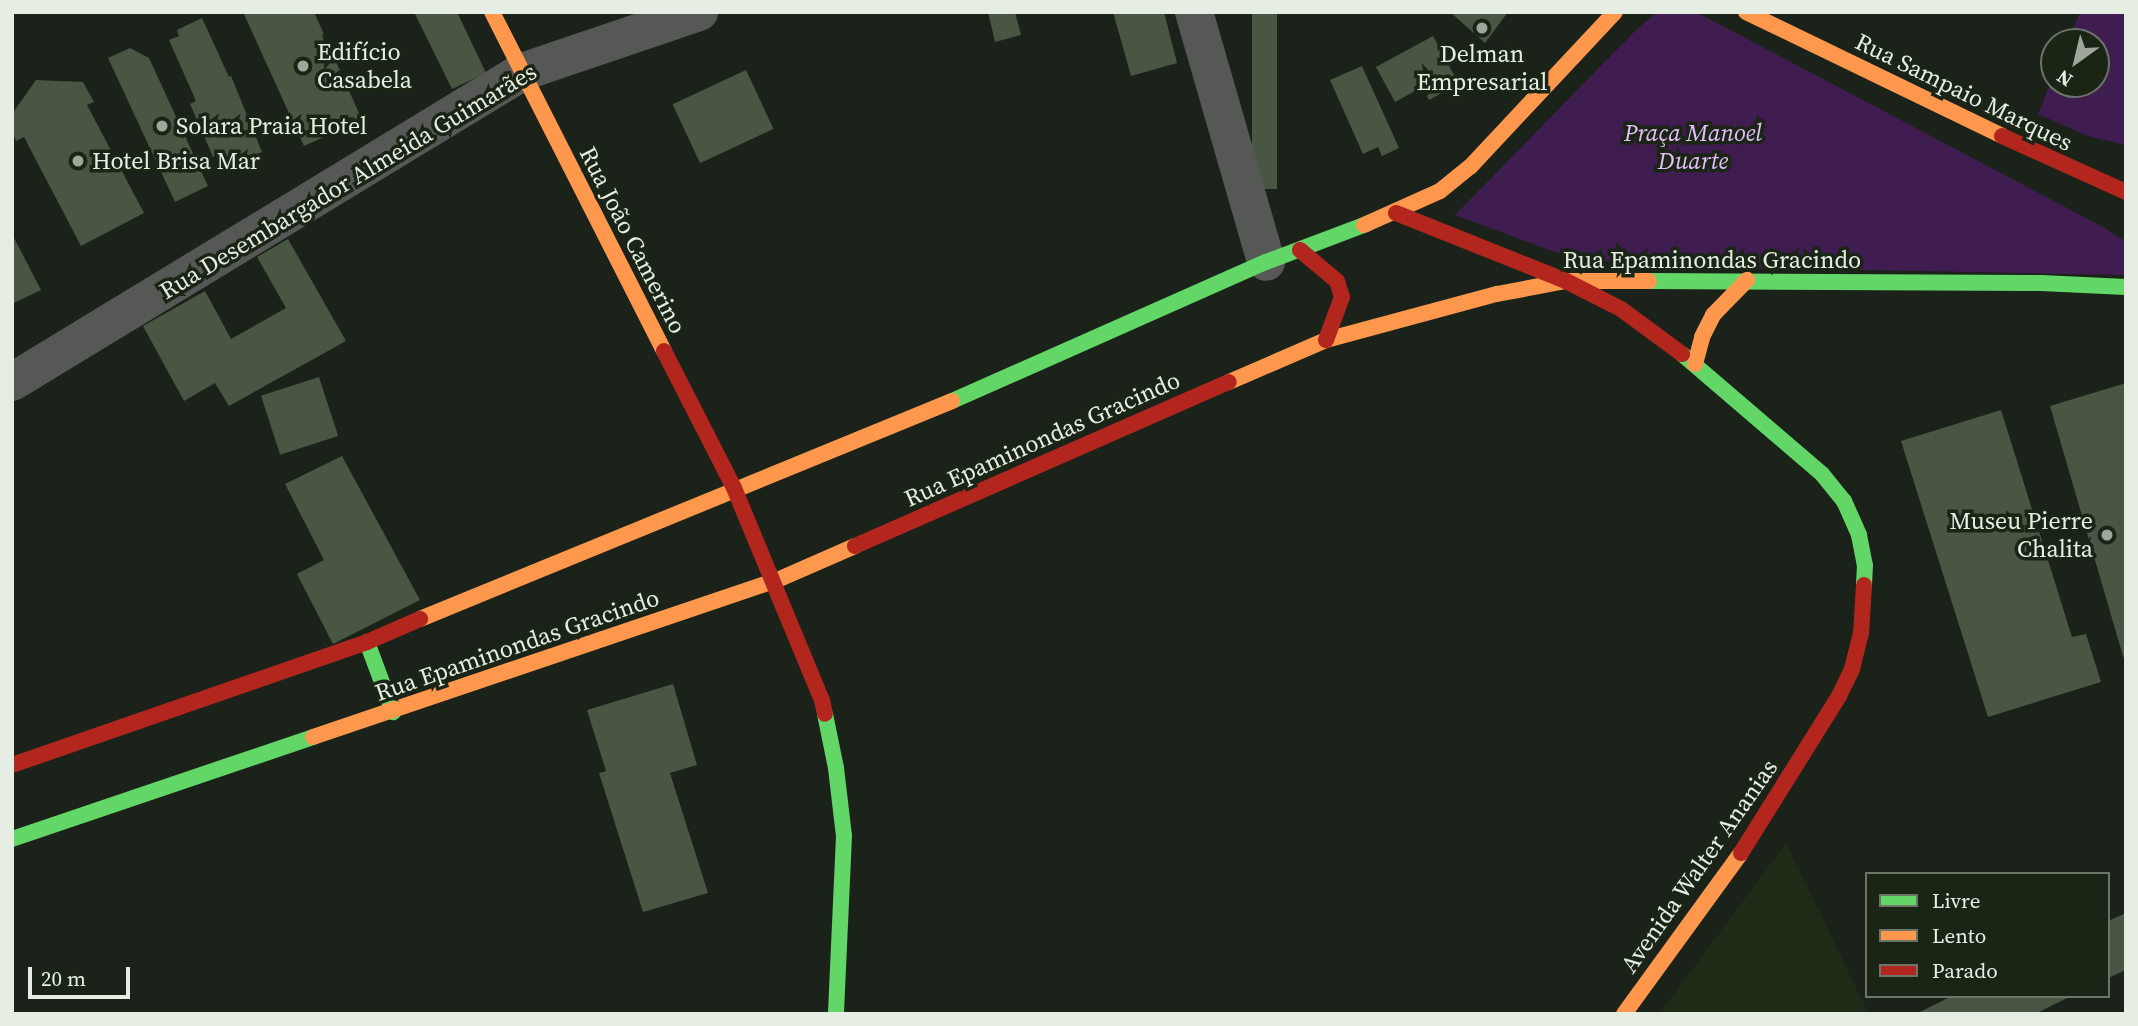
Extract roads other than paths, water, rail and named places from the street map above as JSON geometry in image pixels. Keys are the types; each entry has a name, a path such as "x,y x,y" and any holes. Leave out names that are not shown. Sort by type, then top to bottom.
{"street":[{"name":"Rua João Camerino","path":"492,12 734,488 775,581 822,700 836,768 844,836 836,1014"},
{"name":"Rua Desembargador Almeida Guimarães","path":"12,382 522,72 699,12"},
{"path":"1194,12 1283,256"},
{"path":"12,765 367,642 491,587 1023,372 1283,256 1396,212 1440,191 1471,167 1615,12"},
{"name":"Rua Sampaio Marques","path":"1745,12 2044,157 2118,182 2126,192"},
{"name":"Avenida Walter Ananias","path":"1396,212 1566,281 1621,309 1695,364 1822,474 1844,500 1859,535 1865,565 1863,620 1852,669 1839,696 1753,837 1624,1014"},
{"path":"1283,256 1322,266 1337,281 1342,297 1337,317 1326,340"},
{"path":"1695,364 1702,337 1713,315 1747,280"},
{"name":"Rua Epaminondas Gracindo","path":"12,839 775,581 1326,340 1497,294 1566,281 2041,283 2126,288"},
{"path":"367,642 393,712"}],"place":[{"name":"Delman Empresarial","path":"1482,28"},
{"name":"Edifício Casabela","path":"303,66"},
{"name":"Solara Praia Hotel","path":"162,126"},
{"name":"Hotel Brisa Mar","path":"78,161"},
{"name":"Museu Pierre Chalita","path":"2107,535"}],"park label":[{"name":"Praça Manoel Duarte","path":"1693,147"}]}
